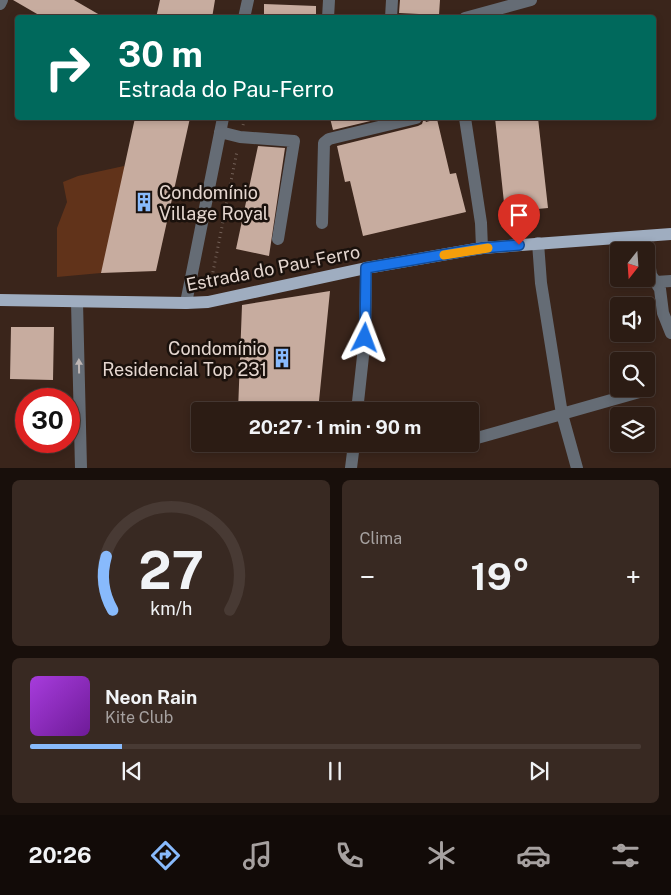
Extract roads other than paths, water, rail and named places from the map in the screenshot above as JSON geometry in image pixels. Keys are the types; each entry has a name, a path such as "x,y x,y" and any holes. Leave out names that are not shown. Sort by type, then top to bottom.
{"main road":[{"name":"Estrada do Pau-Ferro","path":"0,300 208,302 366,268 482,248 671,234"}],"street":[{"path":"0,4 2,0"},
{"path":"245,15 248,0"},
{"path":"328,15 329,0"},
{"path":"391,15 392,0"},
{"path":"476,15 531,0"},
{"path":"186,303 223,120"},
{"path":"322,223 324,143 329,139 408,120"},
{"path":"465,120 481,223 482,248"},
{"path":"220,132 240,137 294,141 278,239"},
{"path":"646,236 651,276 660,289 663,313 671,333"},
{"path":"538,243 541,284 562,414 576,468"},
{"path":"358,402 365,338 366,268"},
{"path":"656,282 671,280"},
{"path":"77,302 81,468"},
{"path":"479,437 622,397"},
{"path":"351,468 353,452"}],"place":[{"name":"Condomínio Village Royal","path":"144,202"},
{"name":"Condomínio Residencial Top 231","path":"282,358"}]}
